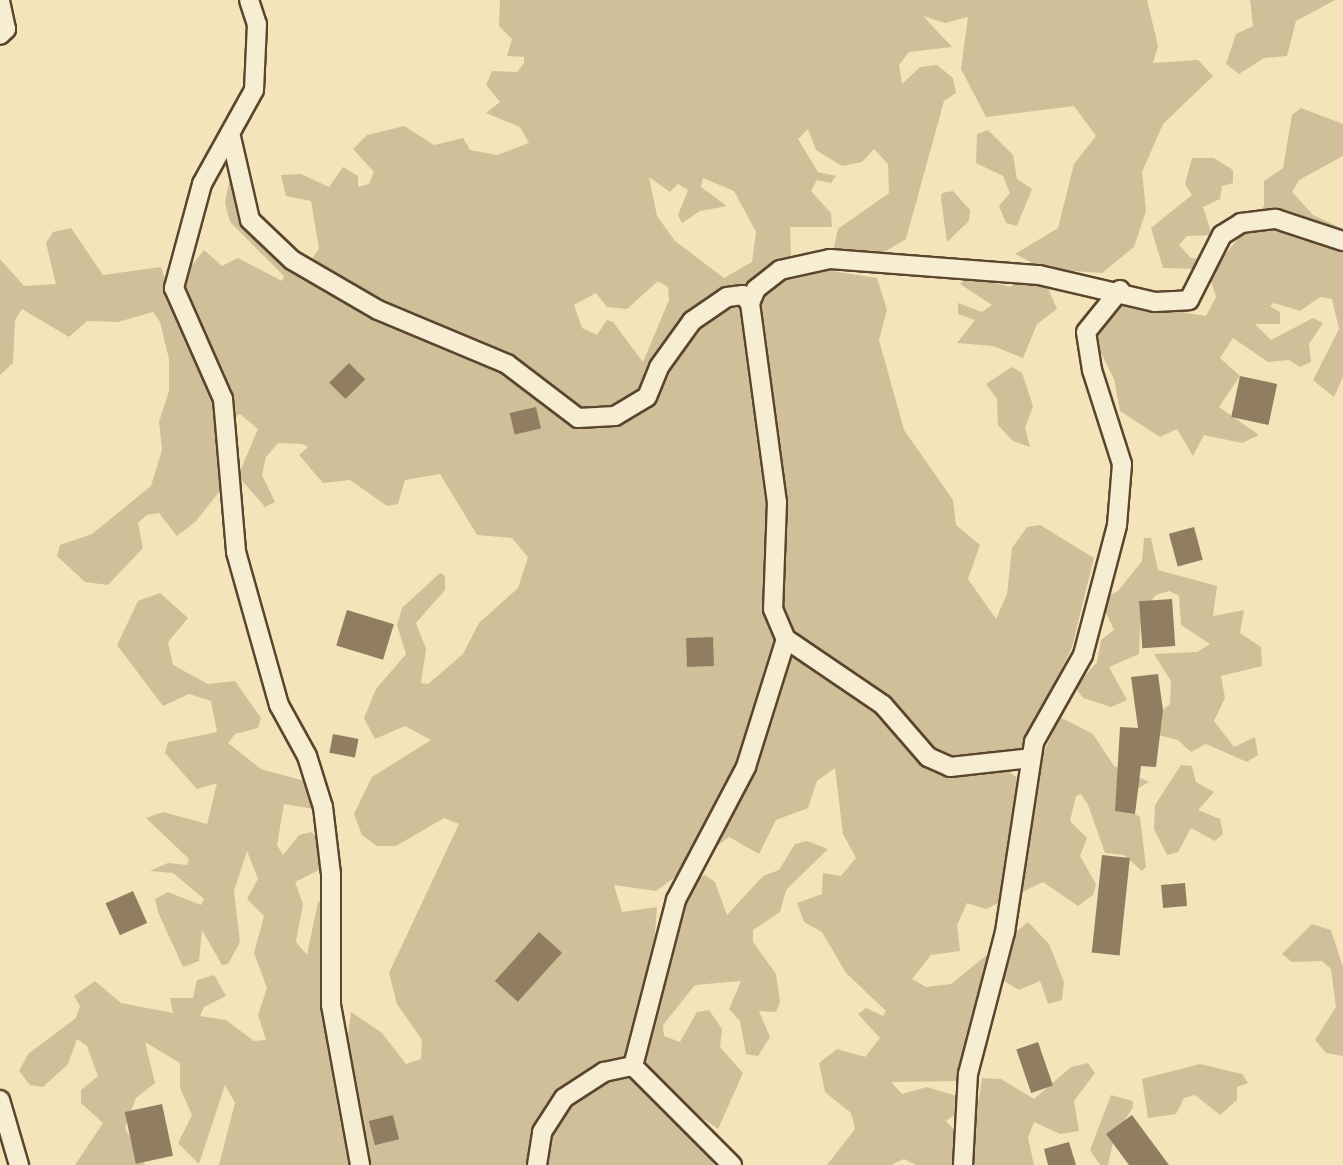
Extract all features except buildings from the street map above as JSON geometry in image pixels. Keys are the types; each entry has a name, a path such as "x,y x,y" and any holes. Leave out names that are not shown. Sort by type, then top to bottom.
{"street":[{"path":"249,0 257,24 254,90 231,137 202,184 174,288 223,399 236,552 279,705 307,757 323,807 331,874 331,1005 360,1165"},
{"path":"0,1 6,29 0,34"},
{"path":"231,137 250,220 292,260 378,310 507,364 578,418 615,416 647,397 659,367 692,321 727,297 743,295 750,303"},
{"path":"1031,758 950,767 928,757 883,705 786,639 773,609 778,502 750,303 756,289 780,270 830,259 1039,275 1120,290 1155,302 1189,300 1222,235 1241,223 1276,219 1343,242"},
{"path":"963,1165 968,1074 1005,932 1031,758 1044,718 1083,654 1117,525 1122,464 1092,370 1086,332 1120,290"},
{"path":"633,1066 677,900 746,767 786,639"},
{"path":"537,1165 542,1132 564,1098 604,1072 633,1066"},
{"path":"633,1066 732,1165"},
{"path":"0,1100 19,1165"}],"shaded area":[{"path":"500,0 1147,0 1158,46 1153,63 1198,60 1213,76 1163,124 1142,172 1146,211 1134,247 1102,273 1044,269 1015,254 1058,228 1074,164 1096,136 1074,106 986,117 961,69 968,17 945,23 923,16 952,47 909,52 899,65 902,84 920,67 937,65 953,78 956,93 944,101 906,239 884,252 833,251 838,229 889,193 888,164 874,149 862,162 842,166 816,150 808,129 798,139 818,172 836,176 831,183 817,180 811,191 831,213 832,227 790,227 791,259 735,289 757,319 767,285 800,266 877,278 887,310 879,340 904,430 953,500 956,525 980,545 968,579 996,619 1007,594 1012,548 1027,527 1040,525 1094,558 1072,647 1023,750 1005,769 1020,780 1038,765 1060,717 1093,734 1114,766 1149,782 1115,802 1140,817 1146,867 1142,871 1124,855 1105,853 1088,805 1081,794 1076,796 1070,821 1087,838 1080,856 1096,884 1093,895 1078,906 1043,882 986,909 967,903 957,925 960,951 931,955 912,979 926,987 951,984 1028,922 1049,944 1064,982 1062,1000 1048,1004 1040,981 1019,990 998,977 976,1001 961,1081 891,1082 902,1094 927,1087 957,1096 958,1112 946,1121 963,1139 973,1137 982,1078 1001,1079 1034,1099 1071,1067 1088,1063 1095,1073 1074,1101 1079,1131 1060,1134 1034,1122 1028,1138 1034,1165 916,1165 904,1159 891,1165 827,1165 855,1129 851,1113 825,1092 819,1063 837,1049 865,1057 880,1038 858,1014 866,1008 883,1016 886,1011 846,973 822,932 804,922 797,903 822,894 823,873 841,876 856,858 843,834 835,768 817,781 808,808 776,820 759,854 729,837 656,891 614,885 622,912 657,907 654,945 666,955 685,912 685,888 694,879 705,875 715,882 727,915 763,876 779,870 795,844 807,841 828,849 786,890 780,912 753,930 753,942 776,974 780,1002 776,1012 759,1011 770,1037 758,1056 746,1054 740,1021 729,1009 741,981 695,985 663,1025 664,1036 680,1042 697,1012 709,1010 722,1029 720,1047 743,1073 718,1129 704,1119 695,1121 696,1138 714,1165 219,1165 235,1103 225,1085 199,1164 178,1143 192,1115 180,1088 180,1063 145,1042 155,1083 136,1098 125,1128 145,1165 75,1165 103,1123 81,1103 81,1090 98,1076 87,1046 77,1039 68,1064 43,1087 30,1085 19,1071 28,1054 76,1018 80,1006 74,996 95,981 121,1003 173,1013 170,998 193,998 197,980 214,975 226,996 204,1007 200,1016 226,1020 254,1041 266,1040 258,1015 267,988 254,953 264,916 247,899 258,879 247,851 234,891 240,942 228,964 222,965 202,930 199,961 183,967 158,912 155,899 168,892 201,905 204,899 173,873 150,871 168,863 187,865 189,859 146,818 163,812 207,824 217,783 197,789 165,753 168,742 217,732 211,701 189,694 163,706 117,645 138,601 160,593 188,618 168,642 173,665 208,684 235,681 261,718 258,728 235,734 228,743 261,769 312,783 320,810 284,804 277,845 283,855 299,835 311,832 326,844 321,869 295,882 303,904 296,942 307,955 318,902 328,899 330,953 347,1043 351,1012 382,1033 406,1064 421,1059 422,1040 397,1004 389,973 459,824 444,818 396,846 377,846 362,835 354,814 372,777 431,740 405,726 375,739 364,718 376,689 406,654 397,625 402,608 440,573 445,576 445,590 416,623 426,649 421,683 428,684 463,654 479,623 518,588 528,557 512,538 477,535 440,474 405,480 398,504 387,506 350,480 323,483 299,455 308,447 302,444 278,443 266,457 262,475 275,502 265,507 238,476 258,429 240,414 229,419 219,492 196,521 177,536 159,513 147,515 138,523 143,548 108,585 85,582 57,556 60,545 92,534 151,486 162,450 159,422 169,391 169,359 160,322 153,312 118,322 87,321 69,337 22,309 15,320 13,363 0,375 0,259 24,286 56,284 46,243 53,232 71,228 103,275 161,267 171,297 184,303 188,270 204,250 222,266 238,258 282,281 284,276 230,222 225,203 230,177 236,175 244,205 304,269 319,249 311,201 286,196 281,175 301,174 329,187 343,167 358,176 358,187 369,184 374,172 353,149 367,135 404,126 434,145 463,138 470,150 497,155 529,143 520,127 486,113 500,102 486,85 492,71 517,72 524,63 524,57 507,56 512,39 499,26","holes":["649,177 670,192 678,184 688,190 678,215 682,223 700,211 727,206 701,187 703,178 734,191 756,232 752,262 724,278 675,241 657,216","658,281 668,287 669,300 643,362 613,322 607,320 597,335 582,328 574,305 596,293 607,307 627,309"]},
{"path":"1250,0 1335,0 1296,21 1287,56 1264,58 1239,74 1226,64 1236,34 1253,26"},
{"path":"1301,108 1343,124 1343,156 1299,180 1292,192 1313,215 1343,229 1343,377 1334,397 1313,380 1339,329 1332,299 1320,297 1300,311 1274,303 1270,306 1280,312 1280,324 1255,324 1271,340 1313,318 1323,323 1309,344 1311,362 1300,367 1289,360 1268,362 1233,338 1220,358 1240,376 1219,407 1259,435 1242,443 1204,435 1193,456 1177,429 1160,437 1120,411 1114,379 1092,335 1119,302 1206,316 1216,297 1211,281 1195,269 1163,268 1151,228 1192,195 1185,184 1192,158 1214,158 1233,170 1233,183 1222,186 1220,199 1203,207 1212,235 1187,236 1179,245 1191,258 1220,261 1264,206 1264,181 1283,168 1292,115"},
{"path":"988,130 1013,155 1017,179 1032,189 1017,226 1006,223 999,206 1010,193 1003,176 976,163 977,134"},
{"path":"953,191 970,210 969,221 947,242 941,199 942,193"},
{"path":"1025,274 1047,286 1057,309 1037,324 1023,358 993,346 957,343 975,320 958,314 958,303 982,312 992,305 960,284 970,276 1010,287"},
{"path":"1012,367 1022,373 1033,406 1025,428 1030,447 1013,441 998,425 997,399 986,384"},
{"path":"1144,538 1151,538 1158,570 1217,586 1213,616 1244,610 1240,633 1261,647 1262,666 1221,676 1225,698 1214,721 1234,747 1255,737 1258,755 1247,762 1206,744 1191,752 1178,740 1139,730 1170,704 1171,681 1154,654 1197,652 1210,644 1181,625 1179,596 1169,591 1156,595 1141,613 1139,654 1109,667 1127,700 1111,707 1083,698 1075,687 1097,662 1101,640 1114,630 1100,600 1118,591 1142,561"},
{"path":"1181,765 1192,766 1196,782 1214,792 1198,810 1220,819 1223,834 1215,841 1191,828 1178,852 1167,855 1154,829 1155,805"},
{"path":"1312,924 1331,930 1343,967 1343,1056 1326,1053 1315,1040 1336,1007 1331,969 1322,961 1292,962 1282,954"},
{"path":"1200,1064 1242,1074 1248,1083 1237,1087 1237,1100 1220,1115 1195,1095 1184,1098 1176,1114 1148,1118 1142,1079"},
{"path":"1111,1095 1133,1101 1133,1107 1114,1138 1108,1165 1100,1165 1090,1150"}]}
